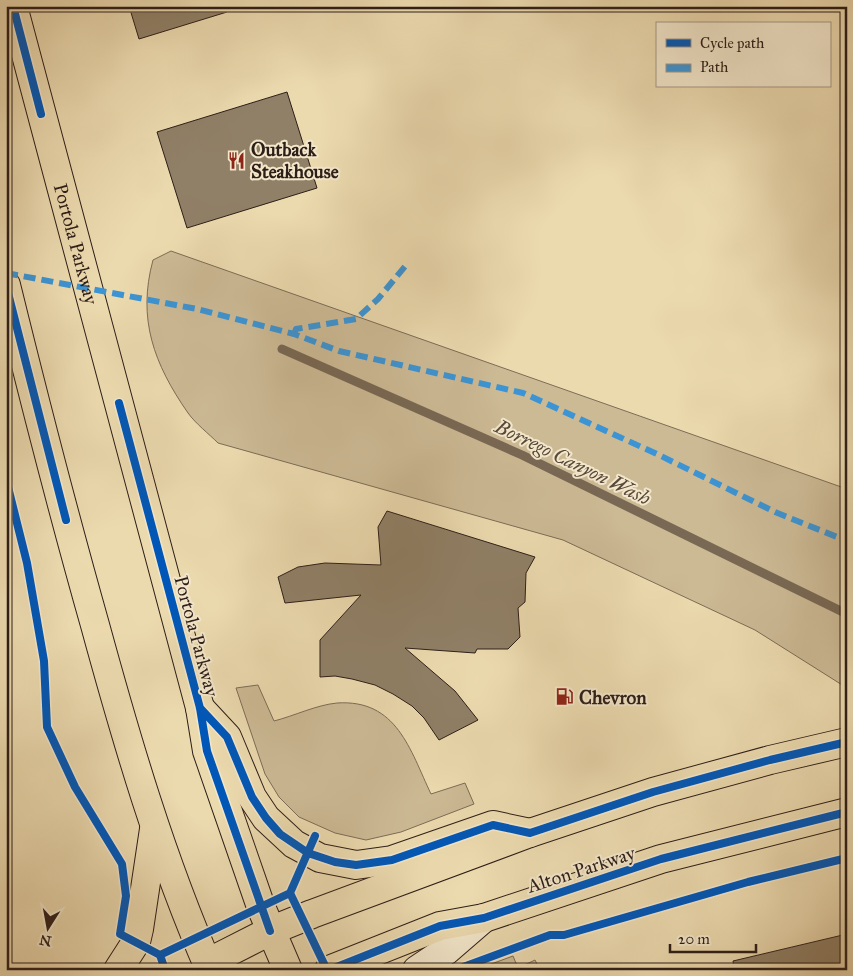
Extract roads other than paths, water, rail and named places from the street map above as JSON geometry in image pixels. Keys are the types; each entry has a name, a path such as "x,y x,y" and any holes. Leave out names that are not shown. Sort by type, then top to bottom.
{"main road":[{"name":"Portola Parkway","path":"13,6 200,708 207,751 270,931 288,970"},
{"path":"6,284 66,520 122,725 154,825 208,966 270,931 530,834 653,792 770,760 847,742"},
{"path":"200,708 227,737 252,797 266,818 294,844 320,858 356,865 392,860 493,825 530,834"},
{"name":"Alton Parkway","path":"329,970 440,926 484,918 661,859 847,812"},
{"path":"118,970 136,942 154,825"},
{"path":"417,970 447,950 484,918"}],"waterway":[{"name":"Borrego Canyon Wash","path":"282,349 522,455 847,614"}],"place":[{"name":"Outback Steakhouse","path":"237,160"},
{"name":"Chevron","path":"565,697"}]}
